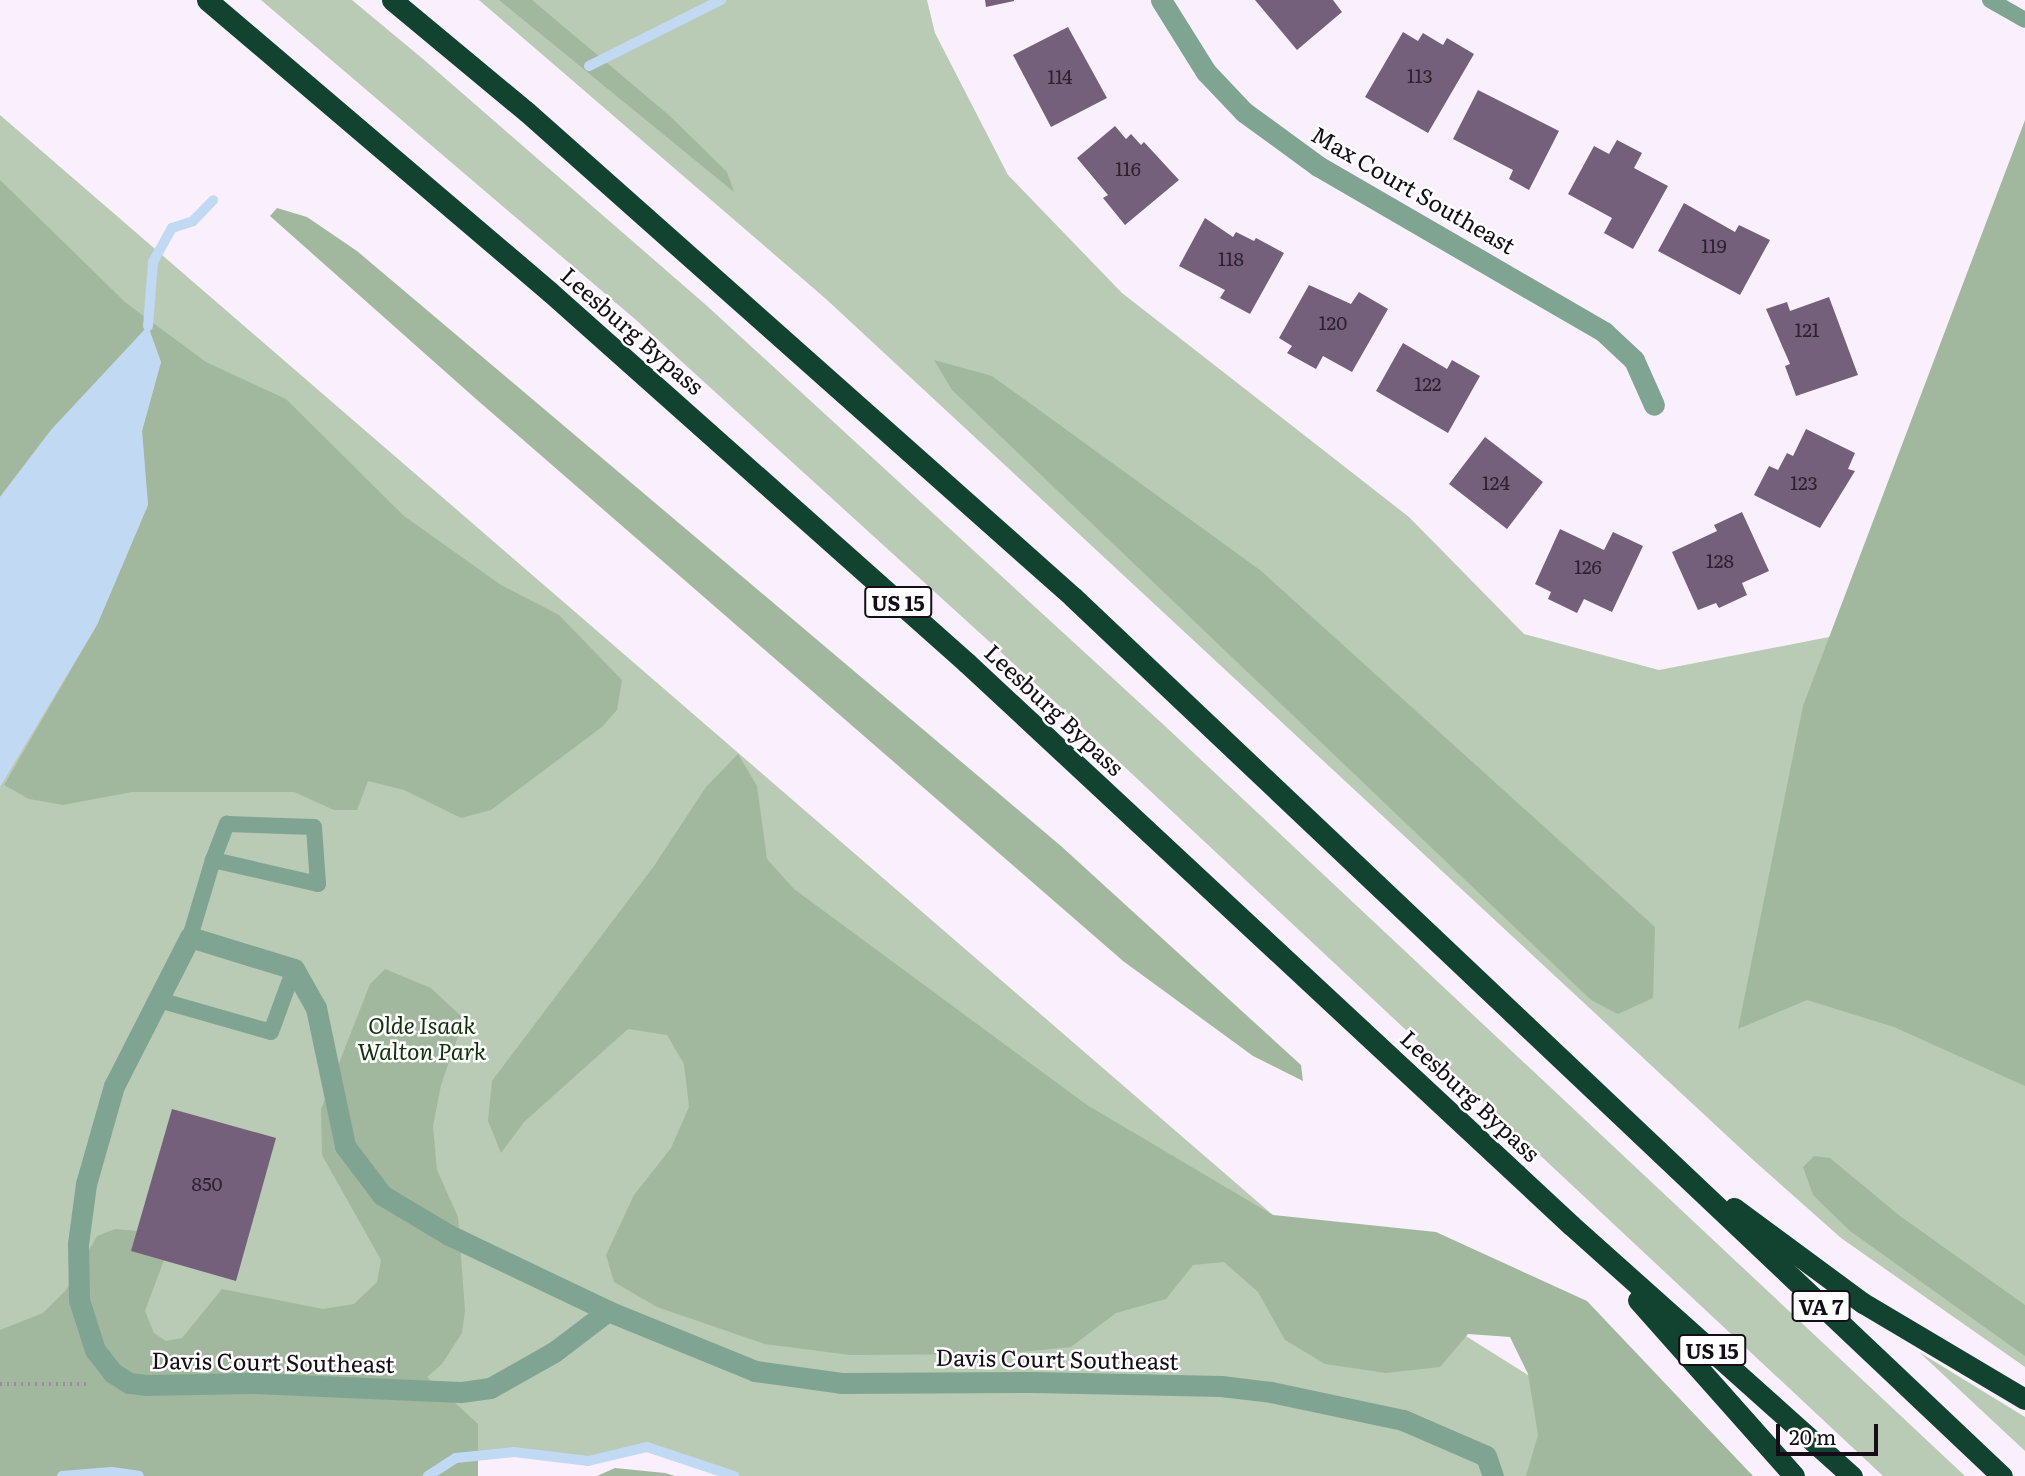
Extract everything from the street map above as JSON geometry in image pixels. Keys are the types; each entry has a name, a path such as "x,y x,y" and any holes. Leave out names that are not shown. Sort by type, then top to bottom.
{"highway":[{"name":"Leesburg Bypass","path":"207,0 550,292 967,663 1572,1225 1852,1476"},
{"path":"392,0 527,112 1073,597 1641,1137 1863,1303 2025,1399"},
{"name":"VA 7","path":"1641,1137 2002,1476"},
{"path":"1572,1225 1794,1476"}],"street":[{"name":"Max Court Southeast","path":"1161,0 1206,72 1244,112 1318,166 1604,332 1634,360 1654,405"},
{"path":"190,937 294,969"},
{"name":"Davis Court Southeast","path":"190,937 114,1086 86,1184 78,1244 79,1300 95,1350 113,1373 129,1383 251,1383 460,1392 490,1388 554,1352 608,1311"},
{"name":"Davis Court Southeast","path":"294,969 316,1008 345,1146 382,1195 449,1235 608,1311 755,1371 841,1383 1034,1381 1221,1386 1270,1392 1403,1420 1486,1457 1493,1476"}],"lane":[{"path":"1990,0 2025,20"},
{"path":"190,937 213,860 227,824 314,827 318,884 213,860"},
{"path":"159,1000 271,1032 294,969"}],"path":[{"path":"0,1384 129,1383"}],"green space":[{"path":"261,0 352,0 423,59 706,305 1166,727 1965,1476 1883,1476 1038,686 636,320"},
{"path":"479,0 927,0 935,33 1008,175 1122,293 1409,517 1524,634 1659,670 1829,637 2025,630 2025,1367 1841,1238 1752,1159 826,299"},
{"path":"499,0 532,0 670,116 727,172 734,192"},
{"name":"Olde Isaak Walton Park","path":"0,115 1273,1215 1643,1447 1666,1476 734,1476 647,1447 588,1461 514,1452 456,1458 428,1476 0,1476"},
{"path":"2025,120 2025,1086 1894,1027 1807,1000 1738,1029 1803,706"},
{"path":"0,180 126,303 206,362 286,399 404,516 501,585 559,615 622,680 617,710 602,727 491,810 461,818 404,790 368,781 357,810 334,810 294,792 132,792 63,805 29,799 4,785 97,625 148,505 142,431 161,362 148,326 51,430 0,497"},
{"path":"277,208 307,217 357,251 1061,846 1301,1065 1303,1081 1253,1056 1123,961 476,399 270,216"},
{"path":"934,360 992,376 1260,570 1655,927 1653,998 1618,1014 1591,1000 952,390"},
{"path":"738,754 757,786 767,859 794,889 1087,1105 1273,1215 1436,1232 1587,1301 1753,1476 1526,1476 1538,1435 1528,1374 1510,1337 1468,1334 1440,1367 1386,1373 1325,1364 1285,1340 1258,1292 1224,1262 1193,1265 1166,1299 1116,1313 1071,1347 1001,1354 850,1355 765,1344 657,1307 614,1282 606,1255 634,1195 671,1148 689,1107 684,1064 667,1035 628,1029 524,1122 501,1153 488,1121 492,1081 654,866 706,787"},
{"path":"385,969 431,988 464,1019 441,1085 433,1126 437,1170 458,1217 465,1310 462,1333 442,1364 427,1377 478,1424 478,1476 0,1476 0,1330 43,1313 66,1290 97,1236 115,1229 137,1231 164,1260 145,1311 154,1333 166,1341 182,1338 222,1289 323,1309 354,1304 377,1282 381,1260 322,1155 321,1109 370,984"},
{"path":"1814,1156 1830,1158 1900,1216 2025,1305 2025,1356 1850,1231 1813,1195 1803,1167"},
{"path":"1919,1352 2025,1417 2025,1451"},
{"path":"615,1468 665,1473 675,1476 597,1476"}],"water":[{"path":"148,326 161,362 142,431 148,505 97,625 0,787 0,497 51,430"}],"building":[{"path":"985,0 1014,0 1014,1 986,7"},
{"path":"1255,0 1333,0 1342,12 1297,50"},
{"path":"1068,27 1107,98 1051,127 1013,55"},
{"path":"1403,32 1418,41 1423,33 1443,45 1447,38 1474,54 1428,133 1365,97"},
{"path":"1478,90 1559,131 1529,190 1509,179 1513,170 1453,139"},
{"path":"1115,126 1126,139 1131,134 1141,145 1144,142 1179,180 1125,225 1103,198 1108,195 1077,158"},
{"path":"1617,140 1642,153 1634,168 1668,186 1633,249 1604,233 1612,218 1568,194 1594,146 1609,154"},
{"path":"1684,203 1735,232 1739,225 1770,240 1740,295 1658,251"},
{"path":"1205,218 1233,237 1236,232 1254,241 1256,238 1284,253 1250,314 1220,298 1225,290 1179,266"},
{"path":"1309,285 1351,304 1359,292 1388,309 1352,372 1323,356 1316,369 1287,353 1292,346 1279,338"},
{"path":"1829,297 1858,375 1796,396 1785,366 1790,364 1766,309 1787,302 1790,311"},
{"path":"1403,343 1447,369 1452,360 1480,376 1448,433 1376,391"},
{"path":"1806,429 1855,453 1848,469 1855,471 1820,528 1754,495 1769,466 1778,470 1787,453 1793,456"},
{"path":"1485,437 1543,482 1507,529 1449,484"},
{"path":"1742,512 1769,571 1742,583 1747,595 1719,608 1716,603 1698,610 1672,552 1717,531 1714,525"},
{"path":"1560,529 1604,550 1613,532 1643,546 1612,612 1584,599 1577,613 1548,599 1551,592 1535,584"},
{"path":"172,1109 276,1138 236,1281 131,1251"}],"waterway":[{"path":"589,66 721,0"},
{"path":"148,326 153,262 172,228 193,221 213,200"},
{"path":"428,1476 456,1458 514,1452 588,1461 647,1447 734,1476"},
{"path":"62,1476 112,1472 139,1476"}]}
